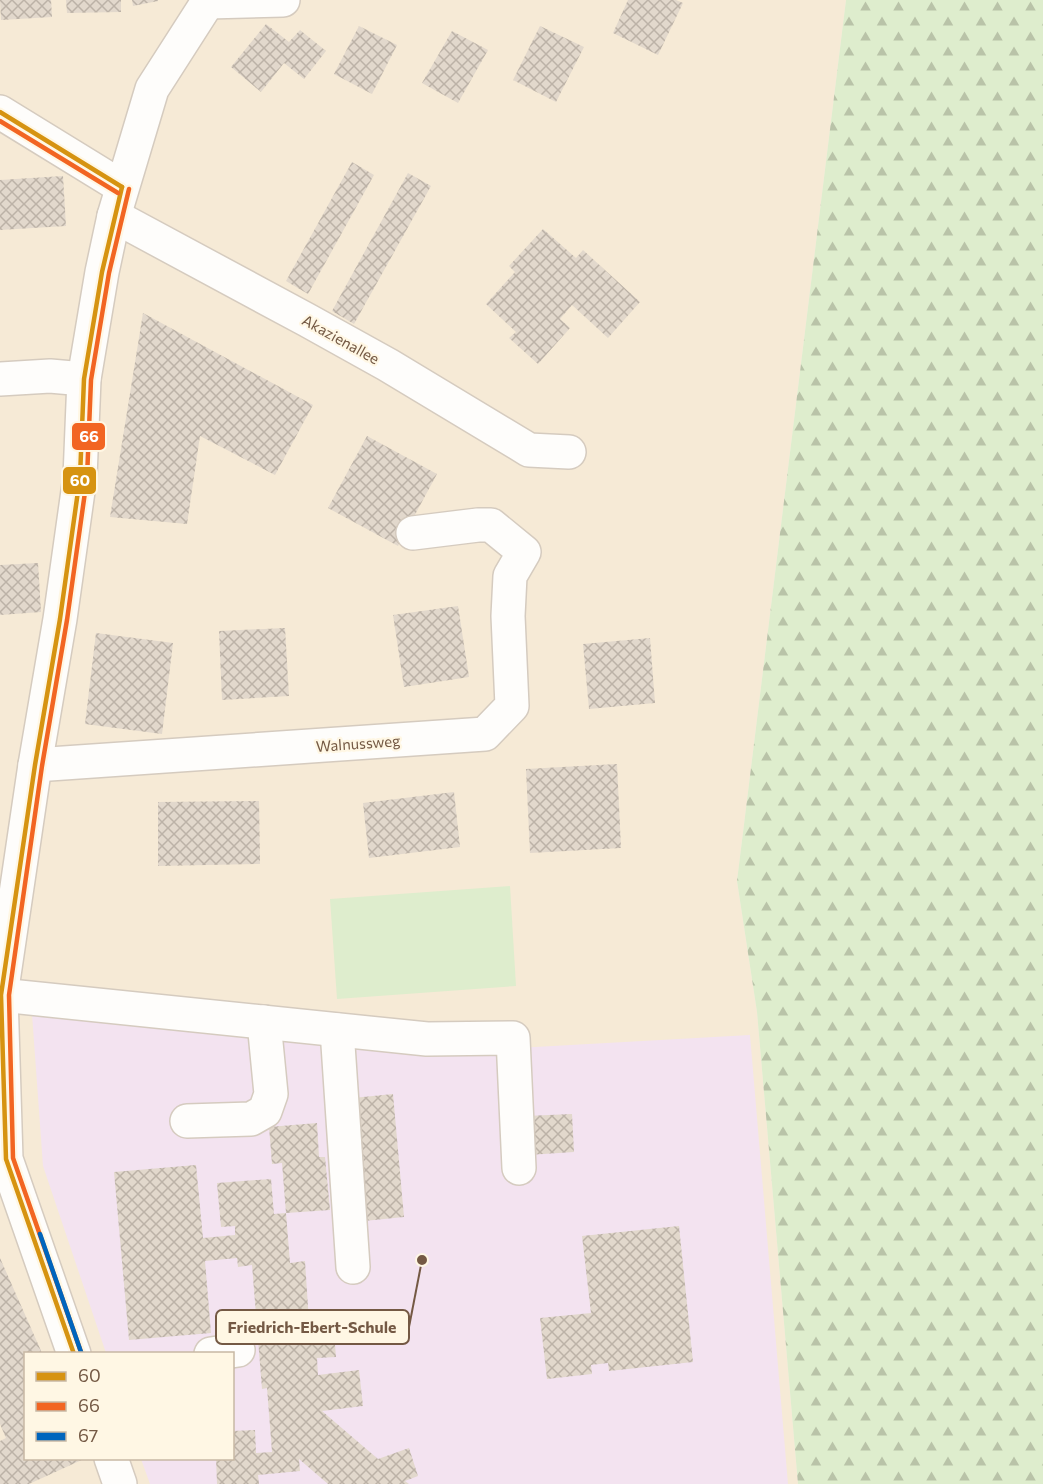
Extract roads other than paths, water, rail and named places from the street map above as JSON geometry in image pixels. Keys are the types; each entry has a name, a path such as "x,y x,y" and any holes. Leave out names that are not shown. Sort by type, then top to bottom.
{"street":[{"path":"74,1352 3,1160 1,995 80,477 84,379 102,272 118,202 152,89 208,1 283,0"},
{"name":"Akazienallee","path":"0,112 118,202 308,320 529,450 569,452"},
{"path":"0,379 50,376 84,379"},
{"name":"Walnussweg","path":"35,765 485,734 512,706 508,616 510,576 524,552 491,525 413,533"},
{"path":"1,995 427,1039 513,1038 519,1168"},
{"path":"187,1121 222,1122 251,1119 265,1111 271,1094 264,1022"},
{"path":"337,1030 353,1267"},
{"path":"112,1460 120,1484"}],"place":[{"name":"Friedrich-Ebert-Schule","path":"422,1260"}]}
